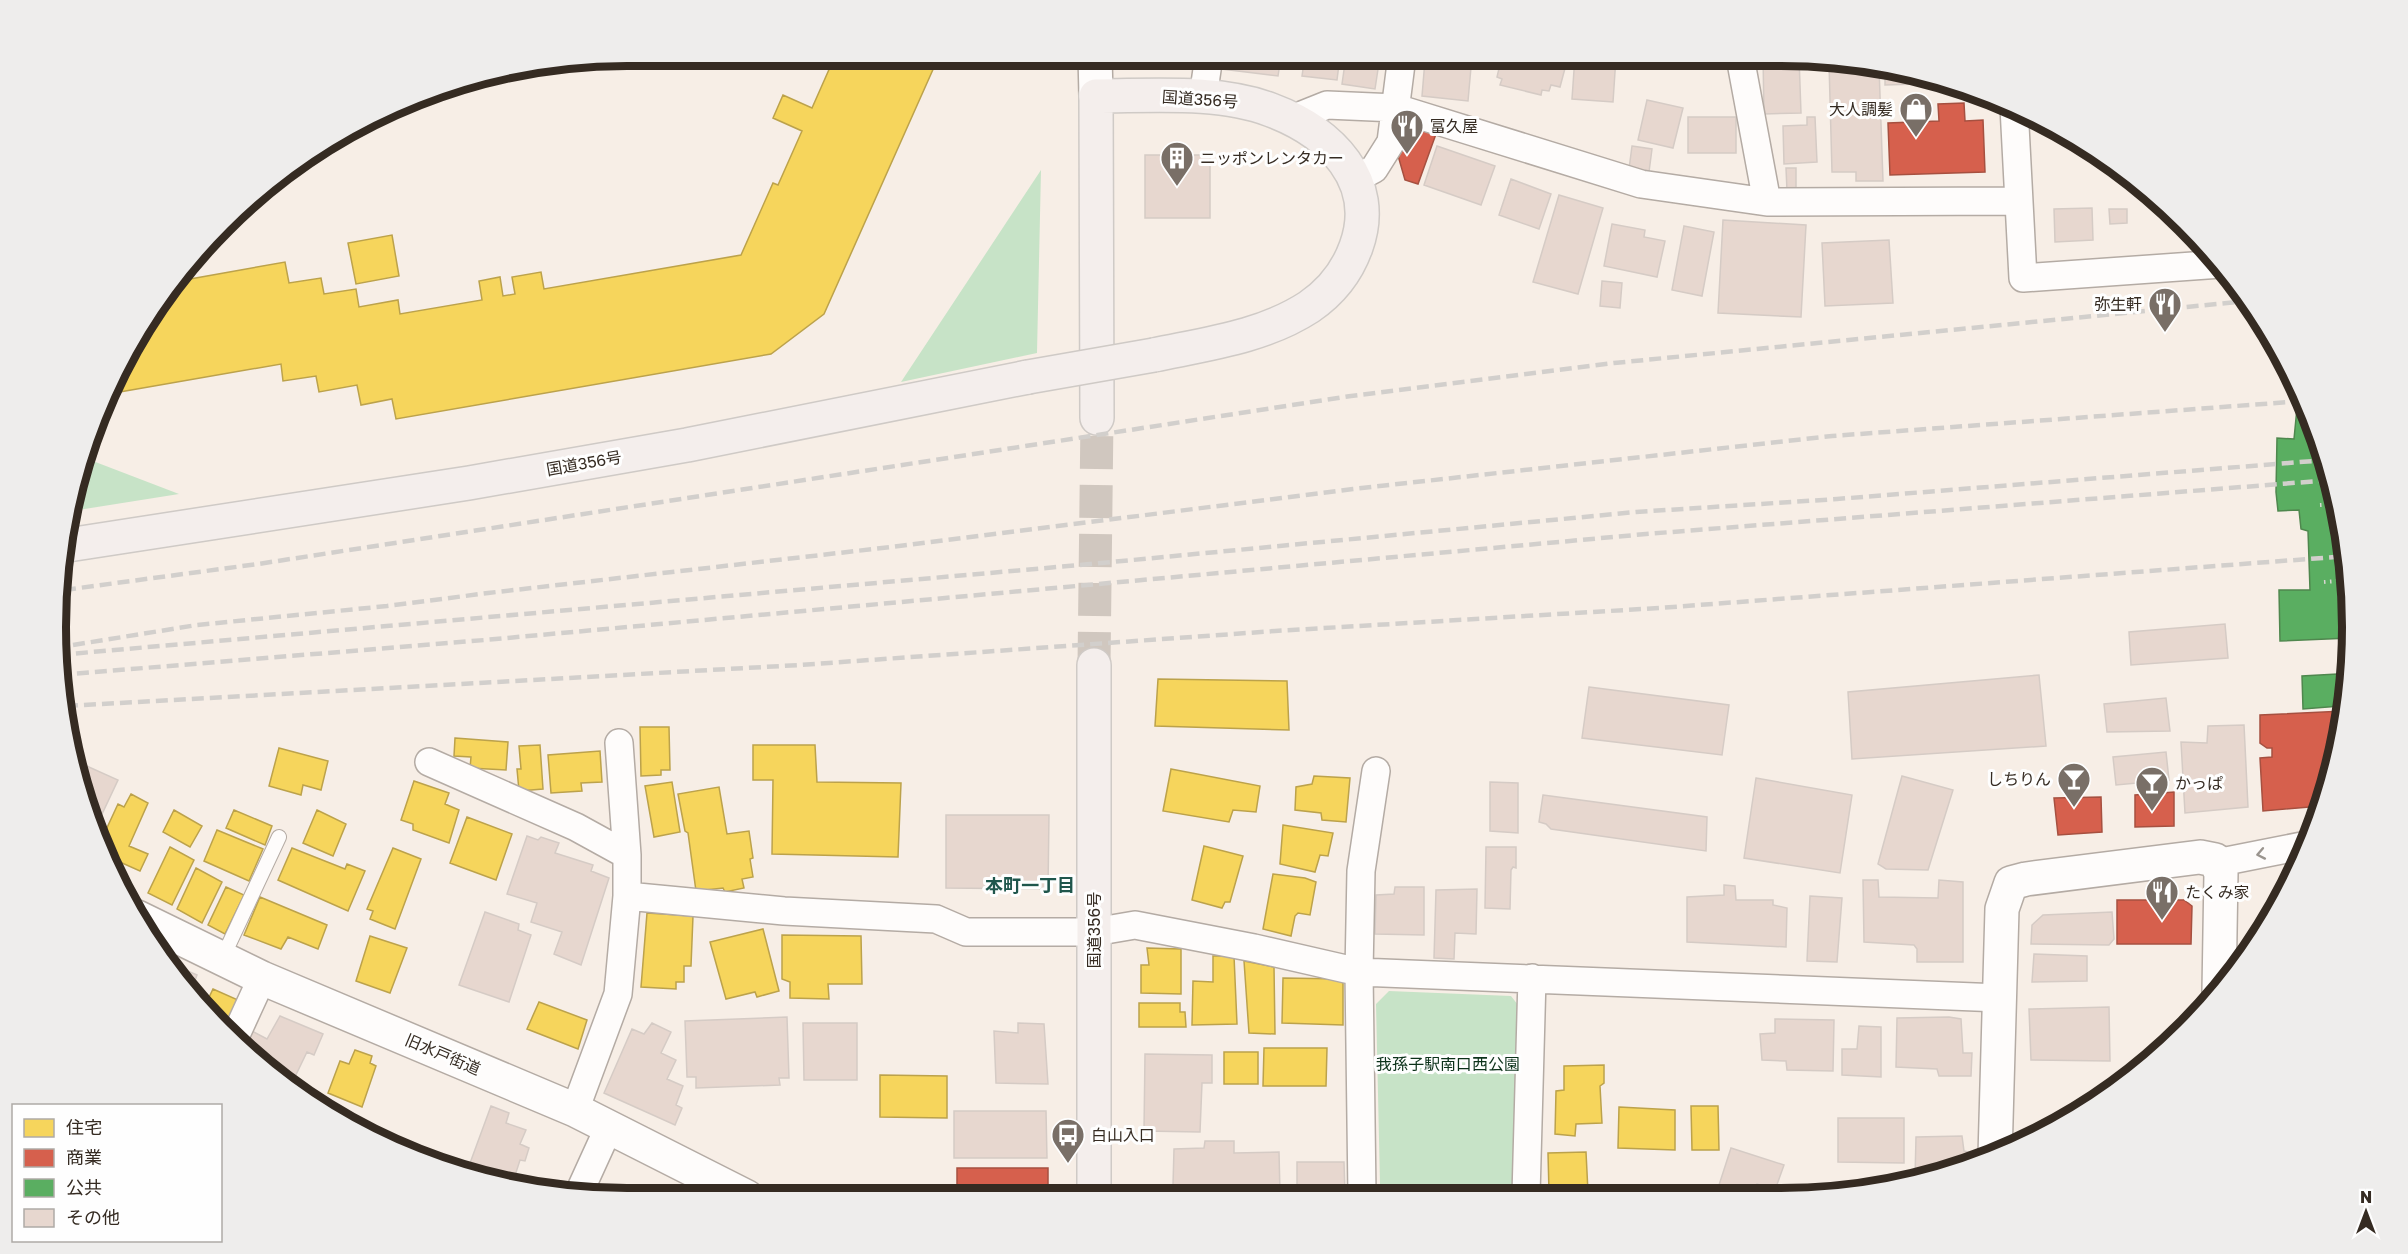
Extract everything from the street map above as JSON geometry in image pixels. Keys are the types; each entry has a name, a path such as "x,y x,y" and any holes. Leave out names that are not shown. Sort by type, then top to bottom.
{"highway":[{"name":"国道356号","path":"73,544 434,489 675,447 1028,377 1154,355 1269,327 1310,306 1344,273 1361,232 1362,205 1355,179 1345,162 1310,128 1249,103 1203,97 1096,96"},
{"path":"1096,96 1097,418"},
{"name":"国道356号","path":"1094,1188 1095,665"}],"street":[{"path":"1095,66 1096,96"},
{"path":"1203,97 1208,66"},
{"path":"1355,179 1374,169 1391,142 1401,66"},
{"path":"1742,66 1767,202"},
{"path":"1292,119 1327,105 1396,108 1641,184 1767,202 2018,201"},
{"path":"2014,117 2023,278 2209,265"},
{"path":"575,1110 618,994 627,896 627,855 619,743"},
{"path":"429,762 576,827 627,855"},
{"path":"1362,1188 1359,972 1362,871 1376,771"},
{"path":"2216,862 2297,847"},
{"path":"1995,1145 2002,909 2011,883 2026,879 2200,857 2215,860 2221,873 2219,977"},
{"path":"627,896 783,911 936,919 966,932 1095,932 1135,925 1254,948 1359,972 2000,998"},
{"name":"旧水戸街道","path":"151,924 262,978 575,1110 729,1188"},
{"path":"238,1031 262,978"},
{"path":"1526,1188 1532,978"},
{"path":"582,1186 609,1127"}],"lane":[{"path":"222,959 279,837"}],"path":[{"path":"2320,505 2328,504"},
{"path":"2324,582 2340,581"}],"green space":[{"path":"1041,170 1037,353 901,382"},
{"path":"92,461 179,494 79,510"},
{"name":"我孫子駅南口西公園","path":"1389,991 1511,996 1522,1010 1517,1184 1512,1188 1386,1188 1380,1184 1376,1004"}],"building: 住宅":[{"path":"831,66 935,66 824,314 771,354 396,419 392,399 361,405 357,385 319,392 316,376 283,381 281,364 118,392 141,346 186,280 285,262 289,283 321,278 324,294 356,289 359,307 398,300 400,314 482,300 479,281 500,277 503,296 515,294 512,277 541,272 544,289 741,255 773,183 778,185 802,131 773,118 783,95 812,108"},
{"path":"392,235 399,276 356,284 348,243"},
{"path":"1158,679 1287,681 1289,730 1155,726"},
{"path":"640,727 669,727 670,770 661,770 661,775 641,776"},
{"path":"455,738 508,742 506,770 470,768 471,757 454,756"},
{"path":"540,745 543,789 519,791 517,769 521,769 519,746"},
{"path":"753,745 815,745 817,782 901,783 898,857 772,854 773,780 753,780"},
{"path":"279,748 328,761 321,790 303,785 301,795 269,786"},
{"path":"600,751 602,782 581,783 582,791 551,793 548,755"},
{"path":"1171,769 1260,786 1256,812 1233,810 1229,822 1163,811"},
{"path":"1314,776 1350,778 1346,822 1322,820 1321,813 1295,810 1296,787 1312,784"},
{"path":"414,781 449,793 445,804 459,810 449,843 413,830 413,824 401,820"},
{"path":"672,782 680,832 654,837 645,786"},
{"path":"719,787 727,834 749,831 753,877 742,879 744,888 725,892 723,888 696,891 688,833 685,831 678,794"},
{"path":"131,794 148,803 129,846 148,854 140,871 118,861 105,832 118,804 124,807"},
{"path":"174,810 202,826 190,847 163,832"},
{"path":"234,810 272,826 265,845 226,828"},
{"path":"317,810 346,824 333,856 303,843"},
{"path":"467,817 512,834 496,880 450,863"},
{"path":"1283,825 1333,833 1328,856 1320,855 1315,872 1280,864"},
{"path":"217,830 263,849 249,881 204,861"},
{"path":"1204,846 1243,856 1230,902 1225,902 1222,908 1192,900"},
{"path":"170,847 194,860 172,905 148,893"},
{"path":"292,848 345,869 347,864 365,871 348,911 278,880"},
{"path":"393,848 421,859 395,929 370,919 373,911 367,909"},
{"path":"196,868 222,882 202,923 177,909"},
{"path":"1273,874 1305,878 1316,882 1310,915 1298,913 1295,916 1291,936 1263,929"},
{"path":"226,887 244,895 225,934 208,925"},
{"path":"260,897 327,925 318,949 288,937 281,949 244,935"},
{"path":"647,913 693,916 691,966 684,966 684,982 676,982 676,989 641,987"},
{"path":"763,929 779,991 757,997 755,992 726,999 710,942"},
{"path":"782,935 861,936 862,984 828,984 829,999 790,998 790,982 782,979"},
{"path":"370,936 407,948 390,993 356,981"},
{"path":"1147,948 1181,949 1181,994 1141,993 1141,965 1149,965"},
{"path":"1213,956 1234,956 1237,1024 1192,1025 1193,981 1213,982"},
{"path":"1244,961 1274,967 1275,1034 1249,1033"},
{"path":"1283,978 1343,979 1343,1025 1282,1023"},
{"path":"213,989 238,1000 228,1021 208,1000"},
{"path":"539,1002 587,1020 578,1049 527,1029"},
{"path":"1139,1003 1180,1003 1180,1012 1185,1012 1186,1027 1139,1027"},
{"path":"1264,1048 1327,1048 1326,1086 1263,1086"},
{"path":"355,1050 372,1056 370,1063 376,1066 362,1107 328,1093 340,1061 349,1064"},
{"path":"1224,1052 1258,1052 1258,1084 1224,1084"},
{"path":"1604,1065 1604,1083 1600,1086 1602,1123 1576,1124 1575,1136 1555,1134 1556,1091 1564,1090 1564,1066"},
{"path":"880,1075 947,1076 947,1118 880,1117"},
{"path":"1691,1106 1718,1106 1719,1150 1692,1150"},
{"path":"1619,1107 1675,1110 1675,1150 1618,1148"},
{"path":"1586,1152 1588,1188 1549,1188 1548,1153"}],"building: 商業":[{"path":"1964,103 1965,121 1983,120 1985,172 1890,175 1888,123 1939,121 1938,104"},
{"path":"1407,124 1436,134 1418,184 1405,180 1397,152"},
{"path":"2335,711 2323,772 2312,807 2263,811 2260,758 2272,757 2272,748 2267,748 2260,743 2260,715"},
{"path":"2174,792 2174,826 2135,827 2135,795"},
{"path":"2101,797 2102,832 2058,835 2054,798"},
{"path":"2117,900 2184,900 2192,906 2191,944 2117,944"},
{"path":"957,1168 1048,1168 1048,1188 957,1188"}],"building: 公共":[{"path":"2297,408 2323,482 2331,518 2341,590 2342,638 2280,641 2279,590 2310,590 2308,531 2301,529 2299,510 2278,511 2276,492 2277,438 2294,439"},
{"path":"2337,674 2336,706 2303,709 2302,676"}],"building: その他":[{"path":"1222,66 1280,66 1278,76 1222,69"},
{"path":"1304,66 1339,66 1337,80 1302,76"},
{"path":"1345,66 1378,66 1375,89 1342,84"},
{"path":"1424,66 1471,66 1468,101 1422,96"},
{"path":"1500,66 1566,66 1560,87 1551,85 1549,91 1542,90 1541,95 1500,85 1502,79 1497,77"},
{"path":"1574,66 1615,66 1613,102 1572,99"},
{"path":"1763,66 1799,66 1801,113 1764,114"},
{"path":"1829,68 1879,75 1883,181 1856,181 1856,172 1832,172"},
{"path":"1885,76 1921,84 1885,85"},
{"path":"1647,100 1683,108 1673,148 1638,140"},
{"path":"1688,117 1736,117 1736,153 1688,153"},
{"path":"1807,117 1815,117 1817,162 1784,164 1783,126 1807,125"},
{"path":"1437,146 1495,166 1481,205 1424,185"},
{"path":"1632,146 1652,149 1649,172 1629,169"},
{"name":"ニッポンレンタカー","path":"1145,155 1210,155 1210,218 1145,218"},
{"path":"1786,168 1796,168 1796,191 1787,191"},
{"path":"1511,179 1551,194 1539,229 1499,215"},
{"path":"1559,195 1603,208 1578,294 1533,282"},
{"path":"2092,208 2093,240 2055,242 2054,209"},
{"path":"2109,209 2127,209 2127,223 2110,224"},
{"path":"1723,220 1806,225 1801,317 1718,313"},
{"path":"1612,224 1645,230 1644,237 1665,241 1657,277 1604,266"},
{"path":"1684,226 1714,232 1702,296 1672,290"},
{"path":"1889,240 1893,303 1825,306 1822,243"},
{"path":"1602,281 1622,283 1620,308 1600,306"},
{"path":"2225,624 2228,658 2131,665 2129,632"},
{"path":"2039,675 2046,746 1852,759 1848,692"},
{"path":"1589,687 1729,705 1722,755 1582,738"},
{"path":"2166,698 2170,731 2107,732 2104,704"},
{"path":"2244,725 2248,807 2185,813 2181,742 2207,743 2208,726"},
{"path":"2166,752 2169,780 2116,785 2113,757"},
{"path":"83,764 118,780 100,818"},
{"path":"1902,776 1953,790 1928,870 1886,869 1878,864"},
{"path":"1756,778 1852,795 1840,873 1744,858"},
{"path":"1490,782 1518,783 1518,833 1490,831"},
{"path":"1543,795 1707,817 1706,851 1551,829 1539,822"},
{"path":"946,815 1049,815 1048,889 946,888"},
{"path":"527,836 538,840 541,837 559,843 555,853 593,865 591,871 609,878 581,965 554,954 562,932 531,922 537,903 507,894"},
{"path":"1486,847 1516,847 1516,868 1513,867 1511,870 1510,909 1485,908"},
{"path":"1863,880 1878,880 1879,897 1938,898 1939,880 1963,882 1963,962 1917,962 1917,949 1914,945 1864,942"},
{"path":"1724,885 1735,886 1736,900 1773,900 1773,905 1787,908 1786,947 1687,942 1687,897 1724,895"},
{"path":"1395,887 1424,887 1424,935 1375,934 1376,895 1394,894"},
{"path":"1477,889 1476,934 1455,933 1454,959 1434,958 1436,890"},
{"path":"1810,896 1842,898 1837,962 1807,961"},
{"path":"485,912 519,924 518,930 531,935 509,1002 459,985"},
{"path":"2112,912 2114,939 2109,945 2031,944 2032,925 2043,915"},
{"path":"2034,954 2087,956 2087,981 2032,982"},
{"path":"182,969 197,975 194,984"},
{"path":"2109,1007 2110,1061 2031,1060 2029,1009"},
{"path":"280,1016 323,1034 314,1055 307,1052 294,1078 248,1041 252,1031 267,1039"},
{"path":"787,1017 789,1078 779,1078 780,1085 696,1088 696,1077 687,1077 685,1021"},
{"path":"1949,1017 1961,1019 1963,1053 1972,1053 1971,1076 1939,1076 1937,1069 1896,1067 1897,1018"},
{"path":"1775,1019 1834,1020 1833,1071 1787,1070 1786,1061 1762,1060 1760,1034 1775,1033"},
{"path":"652,1023 671,1032 661,1053 676,1060 667,1079 683,1086 676,1105 682,1108 675,1125 604,1093 632,1029 644,1034"},
{"path":"803,1023 857,1023 857,1080 804,1080"},
{"path":"1018,1023 1044,1024 1048,1084 996,1083 994,1031 1018,1033"},
{"path":"1859,1026 1881,1027 1881,1077 1842,1075 1842,1049 1857,1049"},
{"path":"1145,1054 1212,1055 1212,1083 1202,1083 1200,1132 1144,1131"},
{"path":"491,1106 509,1113 506,1123 526,1130 520,1144 529,1148 525,1161 520,1160 515,1176 469,1165"},
{"path":"954,1111 1046,1111 1047,1158 954,1158"},
{"path":"1838,1118 1904,1118 1904,1163 1838,1162"},
{"path":"1962,1136 1964,1151 1969,1152 1969,1155 1915,1171 1916,1137"},
{"path":"1205,1141 1234,1141 1234,1153 1279,1152 1280,1188 1173,1185 1174,1149 1204,1148"},
{"path":"1731,1148 1784,1165 1776,1188 1757,1184 1755,1188 1727,1188 1719,1185"},
{"path":"1297,1162 1344,1162 1345,1188 1297,1188"}],"tunnel":[{"path":"1094,665 1097,418"}],"railway":[{"path":"67,590 258,564 1351,396 1614,363 2238,302"},
{"path":"73,645 197,625 387,606 891,547 1353,489 1832,436 2294,402"},
{"path":"67,654 1080,565 1636,512 1837,499 2316,461"},
{"path":"68,674 485,640 1646,534 2323,481"},
{"path":"72,706 800,665 1275,631 1659,608 2337,557"}],"place":[{"name":"大人調髪","path":"1916,138"},
{"name":"富久屋","path":"1407,155"},
{"name":"ニッポンレンタカー","path":"1177,187"},
{"name":"弥生軒","path":"2165,333"},
{"name":"しちりん","path":"2074,808"},
{"name":"かっぱ","path":"2152,812"},
{"name":"たくみ家","path":"2162,921"},
{"name":"白山入口","path":"1068,1164"}],"district":[{"name":"本町一丁目","path":"1030,885"}]}
